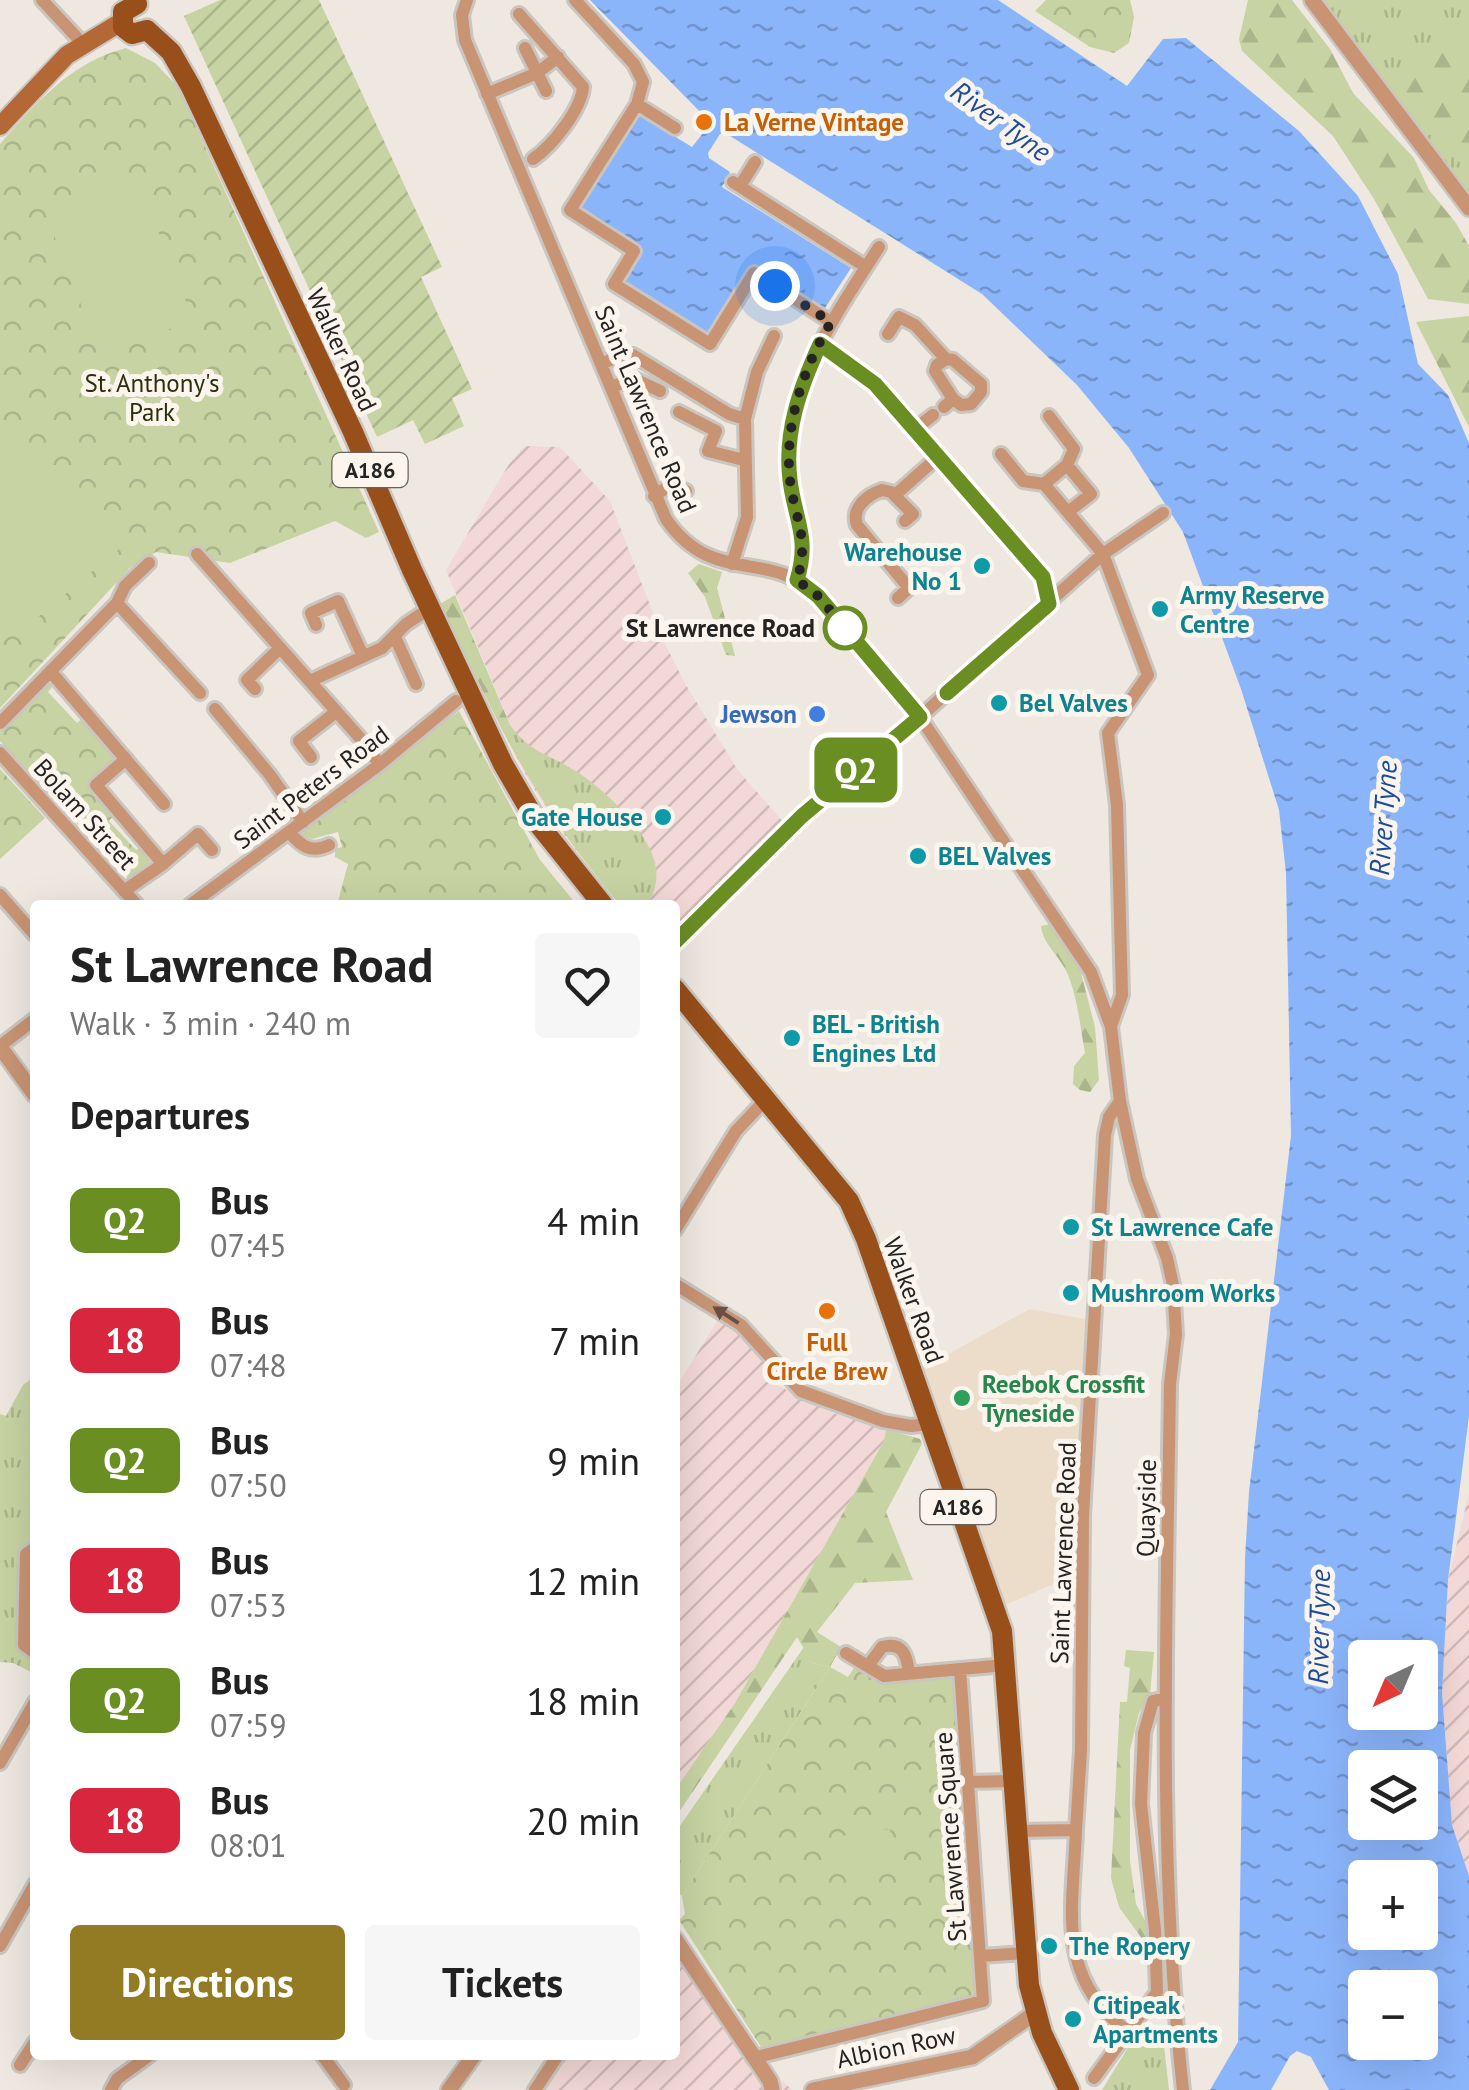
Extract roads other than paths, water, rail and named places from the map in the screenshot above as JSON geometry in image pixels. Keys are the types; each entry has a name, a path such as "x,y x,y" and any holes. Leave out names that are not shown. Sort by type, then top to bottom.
{"main road":[{"path":"0,126 53,66 122,22 126,8 137,2 150,14 146,30 132,34 122,22"},
{"name":"Walker Road","path":"146,30 172,52 191,86 511,779 536,822 599,900"},
{"name":"Walker Road","path":"680,996 850,1202 866,1239 998,1620 1006,1665 1025,1954 1035,2013 1069,2090"}],"street":[{"path":"42,0 82,44"},
{"name":"Saint Lawrence Road","path":"467,0 462,15 463,32 666,519 688,545 712,560 782,573 818,596 920,717 1091,972"},
{"path":"575,0 638,70 643,82 637,104 570,210 634,251 614,284 710,344 754,273 831,322"},
{"path":"1312,0 1469,208"},
{"path":"519,14 580,83 583,92 552,145 533,160"},
{"path":"526,48 546,91"},
{"path":"487,94 536,72 558,57"},
{"path":"637,104 675,128"},
{"path":"755,162 737,184 866,267"},
{"path":"797,580 804,545 790,482 790,440 798,396 831,322 879,247"},
{"path":"888,334 900,317 915,325 946,358 981,384 971,404 943,407 916,428"},
{"path":"732,564 747,517 745,419 757,372 774,336"},
{"path":"820,344 865,375 916,428 1043,577 1049,604"},
{"path":"601,364 633,355 729,414 745,419"},
{"path":"943,407 935,374 946,358"},
{"path":"611,387 634,379 660,391"},
{"path":"679,412 716,431 708,451 744,460"},
{"path":"1044,484 1067,465 1074,450 1048,416"},
{"path":"1001,454 1023,480 1044,484 1103,554 1148,675 1108,733 1117,805 1122,995 1111,1027"},
{"path":"895,495 939,456"},
{"path":"1067,465 1091,494 1068,512"},
{"path":"654,496 672,484 686,491"},
{"path":"898,598 913,585 854,520 857,508 878,491 887,490 913,514 905,521"},
{"path":"680,937 802,816 1103,554 1164,514"},
{"path":"197,554 377,761"},
{"path":"0,723 116,603 125,586 149,563"},
{"path":"316,625 311,614 338,601 364,656"},
{"path":"116,603 200,693"},
{"path":"310,682 382,648 406,624 430,608"},
{"path":"395,636 416,684"},
{"path":"255,689 246,680 280,648"},
{"path":"51,672 164,804"},
{"name":"Saint Peters Road","path":"197,900 379,765 456,702"},
{"path":"215,709 303,822"},
{"path":"311,757 298,741 336,712"},
{"name":"Bolam Street","path":"0,753 132,900"},
{"path":"126,760 96,785 163,864"},
{"path":"289,832 300,846 318,850 328,846"},
{"path":"124,891 198,834 212,850"},
{"path":"0,895 30,928"},
{"name":"Quayside","path":"1091,972 1111,1027 1120,1101 1137,1179 1174,1285 1166,1698 1172,1996 1187,2090"},
{"path":"30,1023 0,1047 30,1088"},
{"path":"680,1222 736,1130 766,1098"},
{"name":"Saint Lawrence Road","path":"1120,1101 1109,1117 1105,1135 1084,1516 1081,1750 1072,1941 1077,1970 1107,2016 1129,2032"},
{"path":"680,1287 741,1325 802,1392 884,1421 911,1426 930,1424"},
{"path":"30,1551 26,1554 24,1645 30,1649"},
{"path":"868,1666 882,1647 896,1646 907,1657 908,1673"},
{"path":"846,1652 884,1676 1006,1665"},
{"name":"St Lawrence Square","path":"754,2058 983,2001 960,1669"},
{"path":"1094,2078 1157,1992 1155,1930 1141,1804 1144,1732 1150,1706 1166,1698"},
{"path":"0,1763 30,1711"},
{"path":"969,1782 1013,1782"},
{"path":"1017,1831 1076,1830"},
{"path":"0,1946 30,1893"},
{"path":"680,1947 770,2081 772,2090"},
{"path":"981,1956 1025,1954"},
{"name":"Albion Row","path":"814,2090 972,2057 1035,2013"},
{"path":"20,2066 30,2050"},
{"path":"111,2090 117,2080 143,2060"},
{"path":"326,2060 344,2085"},
{"path":"449,2090 470,2060"},
{"path":"535,2090 555,2060"}],"water":[{"name":"River Tyne","path":"590,0 998,0 1127,86 1163,39 1186,38 1299,131 1358,196 1398,274 1418,364 1448,395 1469,443 1469,1416 1448,1580 1442,1693 1452,1825 1469,1876 1469,2090 1329,2090 1311,2057 1297,2051 1290,2056 1271,2090 1210,2090 1238,2042 1245,1558 1249,1492 1291,1136 1286,873 1279,810 1241,689 1183,532 1129,448 1077,385 982,294 727,134 720,134 708,153 709,158 730,172 722,187 851,268 823,311 750,266 708,335 624,281 643,250 579,209 638,114 692,147 711,123"}],"place":[{"name":"La Verne Vintage","path":"704,122"},
{"name":"Warehouse No 1","path":"982,566"},
{"name":"Army Reserve Centre","path":"1160,609"},
{"name":"St Lawrence Road","path":"845,628"},
{"name":"Bel Valves","path":"999,703"},
{"name":"Jewson","path":"817,714"},
{"name":"Gate House","path":"663,817"},
{"name":"BEL Valves","path":"918,856"},
{"name":"BEL - British Engines Ltd","path":"792,1038"},
{"name":"St Lawrence Cafe","path":"1071,1227"},
{"name":"Mushroom Works","path":"1071,1293"},
{"name":"Full Circle Brew","path":"827,1311"},
{"name":"Reebok Crossfit Tyneside","path":"962,1398"},
{"name":"The Ropery","path":"1049,1946"},
{"name":"Citipeak Apartments","path":"1073,2019"}],"park label":[{"name":"St. Anthony's Park","path":"152,398"}]}
